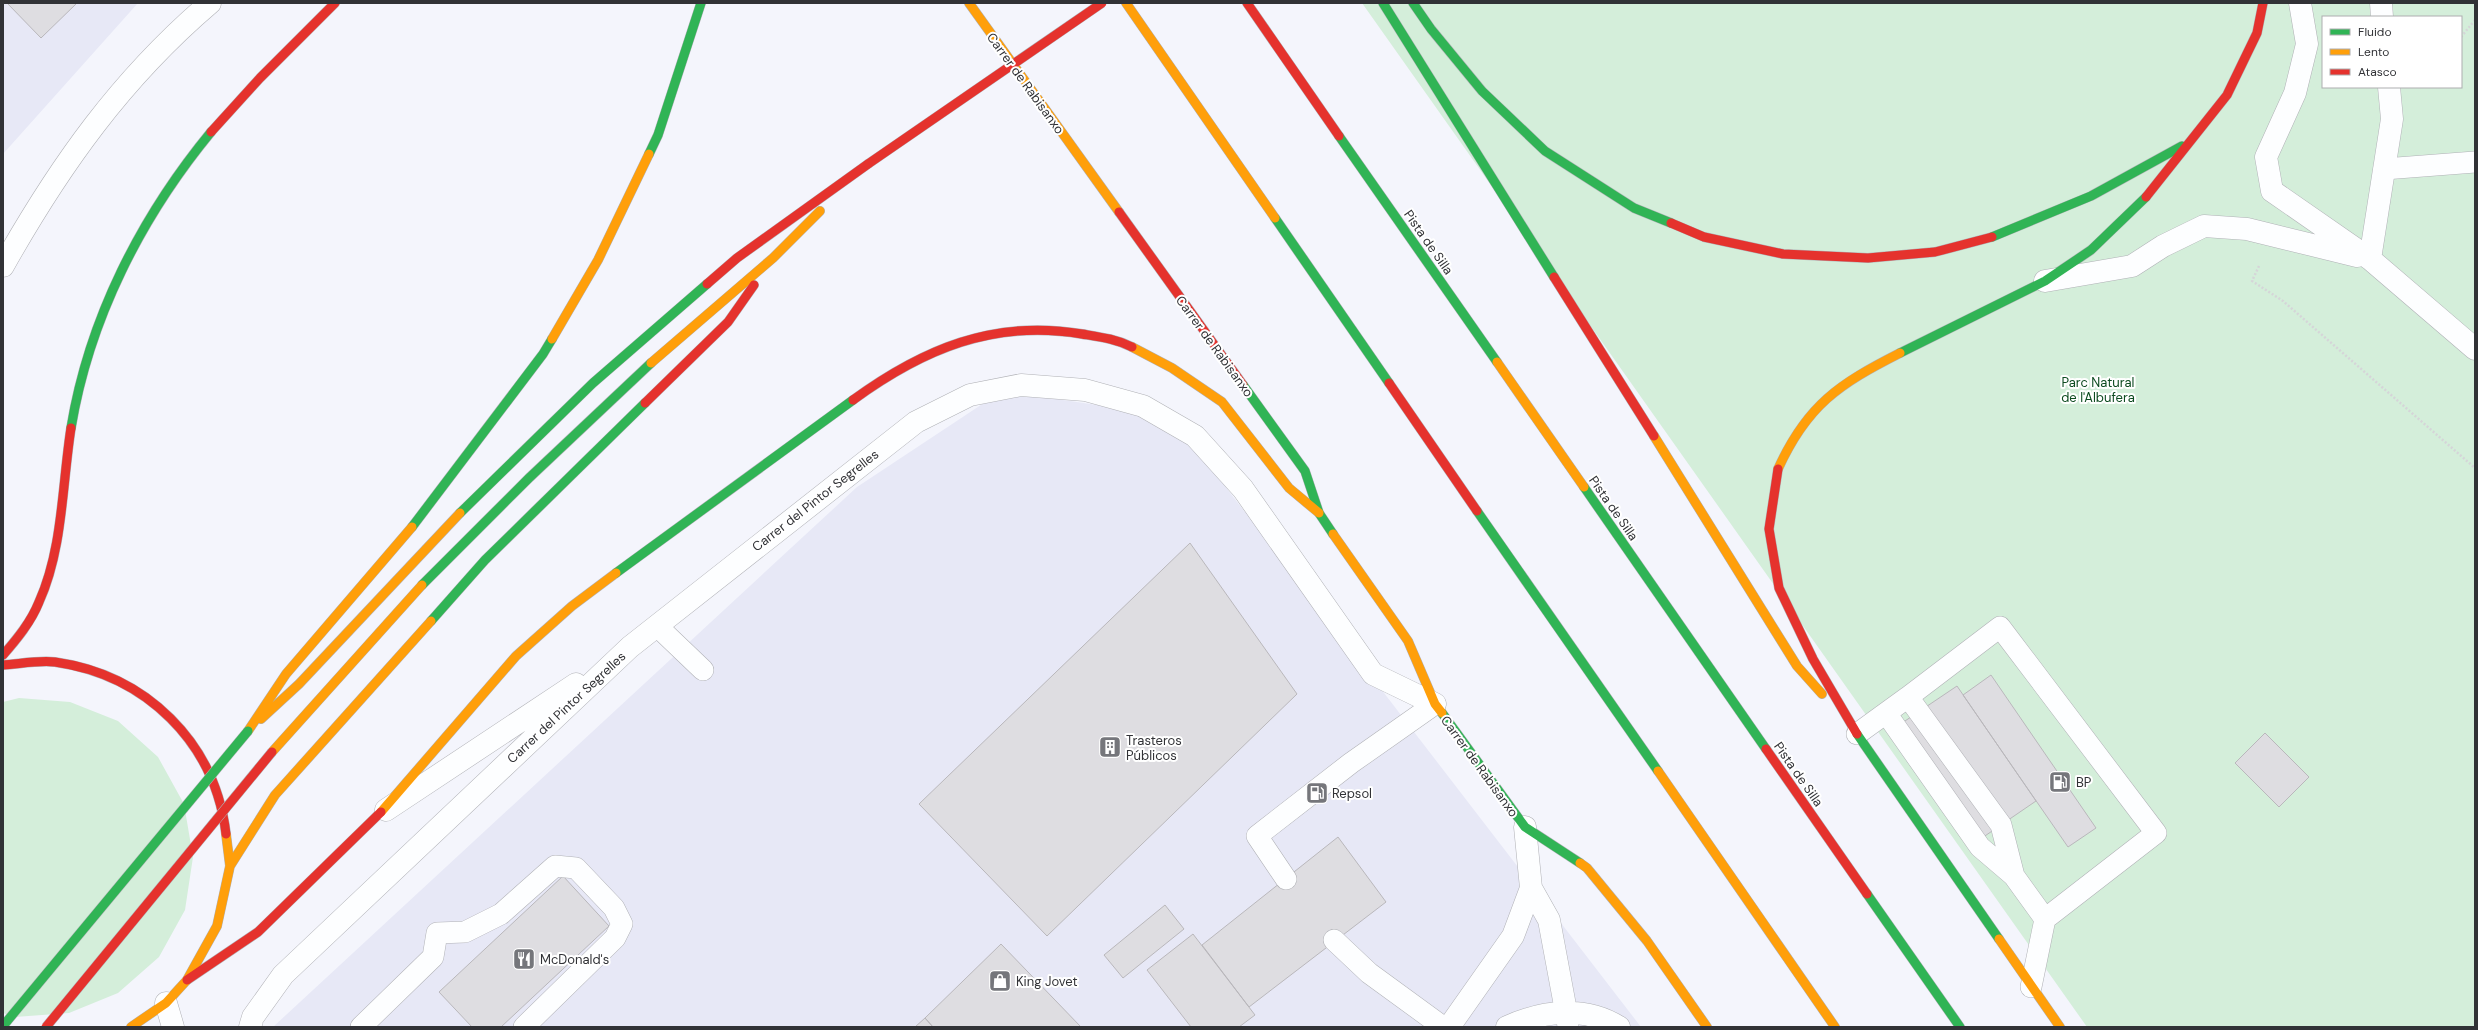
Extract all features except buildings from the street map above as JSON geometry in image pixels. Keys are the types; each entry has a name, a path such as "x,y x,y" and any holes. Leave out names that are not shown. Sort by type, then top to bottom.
{"main road":[{"path":"3,655 16,640 41,597 55,542 71,421 92,340 125,265 191,158 264,73 335,3"},
{"path":"3,1026 248,731 286,674 429,507 543,354 598,260 658,135 700,3"},
{"name":"Carrer de Rabisanxo","path":"969,3 1305,471 1319,513 1408,641 1435,704 1525,827"},
{"path":"248,731 299,684 382,594 485,487 593,384 737,258 868,164 1102,3"},
{"path":"1126,3 1835,1027"},
{"name":"Pista de Silla","path":"1248,3 1960,1027"},
{"path":"1383,3 1797,666 1857,734"},
{"path":"1414,3 1431,29 1482,91 1545,151 1634,208 1704,237 1783,254 1868,258 1935,252 2000,235 2091,196 2190,142"},
{"path":"2060,1027 1857,734 1813,659 1779,588 1769,529 1776,473 1791,440 1815,408 1859,374 2045,281 2091,250 2144,200 2227,95 2257,33 2263,3"},
{"path":"46,1027 272,752 407,599 528,478 651,363 773,258 868,164"},
{"path":"230,866 275,795 485,560 728,322 773,258"},
{"path":"187,980 258,932 378,815 516,656 572,606 879,381 931,352 985,334 1052,329 1120,341 1172,368 1222,402 1256,443 1289,488 1319,513"},
{"path":"3,665 54,662 112,677 162,708 200,753 223,807 230,866 217,926 187,980 166,1003 131,1027"},
{"path":"1525,827 1587,868 1647,941 1707,1027"}],"street":[{"path":"3,266 35,210 76,147 114,100 156,53 210,3"},
{"path":"2300,3 2306,44 2295,93 2266,157 2272,191 2370,259 2475,348"},
{"path":"2381,3 2382,16"},
{"path":"2370,259 2392,119 2389,88"},
{"path":"2045,281 2132,266 2163,246 2204,226 2247,229 2370,259"},
{"name":"Carrer de Rabisanxo","path":"916,422 970,395 1021,385 1084,390 1143,406 1194,436 1238,484 1373,674 1435,704"},
{"name":"Carrer del Pintor Segrelles","path":"250,1027 253,1017 283,975 630,647 916,422"},
{"path":"378,815 630,647"},
{"path":"1525,827 1531,888 1550,920 1567,1019"},
{"path":"1449,1027 1513,936 1531,888"},
{"path":"166,1003 173,1027"},
{"path":"1507,1027 1527,1018 1610,1022 1619,1027"}],"lane":[{"path":"2384,169 2475,162"},
{"path":"657,626 703,670"},
{"path":"1857,734 2000,627 2156,833 2045,919 2031,987"},
{"path":"1908,697 2001,825 2014,876"},
{"path":"1286,879 1257,836 1351,763 1435,704"},
{"path":"1886,713 1980,847 2014,876 2045,919"},
{"path":"361,1027 433,957 437,933 465,932 501,914 555,866 576,868 614,908 622,924 615,938 524,1027"},
{"path":"1334,940 1369,973 1443,1027"}],"path":[{"path":"2462,36 2475,20"},
{"path":"2273,235 2252,281 2283,301 2475,468"}],"shaded area":[{"path":"3,3 138,3 3,154"},
{"path":"1002,391 1171,416 1641,1027 273,1027 857,487"}],"green space":[{"name":"Parc Natural de l'Albufera","path":"1362,3 2475,3 2475,1027 2087,1027"},
{"path":"19,698 70,702 118,721 158,757 184,804 193,857 185,910 159,957 118,993 69,1013 15,1017 3,1013 3,702"}],"traffic: fast":[{"path":"649,154 658,135 701,3"},
{"path":"1383,3 1554,277"},
{"path":"1413,3 1431,29 1482,91 1545,151 1634,208 1671,223"},
{"path":"71,428 79,387 91,348 105,309 122,271 141,234 162,199 211,132"},
{"path":"1339,136 1497,362"},
{"path":"1992,237 2091,196 2182,146"},
{"path":"1900,353 2045,281 2091,250 2146,197"},
{"path":"1275,218 1389,383"},
{"path":"460,513 593,383 707,284"},
{"path":"412,527 543,354 552,339"},
{"path":"422,585 529,478 651,363"},
{"path":"1243,385 1305,471 1319,513 1333,534"},
{"path":"616,573 853,400"},
{"path":"431,621 485,560 645,403"},
{"path":"1584,487 1766,749"},
{"path":"1477,511 1658,771"},
{"path":"1442,713 1525,827 1580,863"},
{"path":"3,1026 248,731"},
{"path":"1857,734 1999,939"},
{"path":"1867,894 1960,1027"}],"traffic: slow":[{"path":"969,3 1119,212"},
{"path":"1126,3 1275,218"},
{"path":"552,339 598,260 649,154"},
{"path":"651,363 773,258 820,211"},
{"path":"1132,347 1172,368 1222,402 1289,488 1319,513"},
{"path":"1778,469 1789,447 1813,412 1842,386 1878,364 1900,353"},
{"path":"1497,362 1584,487"},
{"path":"1654,436 1797,666 1822,694"},
{"path":"261,719 299,684 460,513"},
{"path":"248,731 286,674 412,527"},
{"path":"1333,534 1408,641 1435,704 1442,713"},
{"path":"381,812 516,656 572,606 616,573"},
{"path":"272,752 422,585"},
{"path":"230,866 275,795 431,621"},
{"path":"1658,771 1835,1027"},
{"path":"131,1027 166,1003 187,980 217,926 230,866 226,834"},
{"path":"1580,863 1587,868 1647,941 1707,1027"},
{"path":"1999,939 2060,1027"}],"traffic: jam":[{"path":"211,132 260,78 335,3"},
{"path":"868,164 1102,3"},
{"path":"1247,3 1339,136"},
{"path":"2146,197 2227,95 2257,33 2263,3"},
{"path":"707,284 737,258 868,164"},
{"path":"1119,212 1243,385"},
{"path":"1671,223 1704,237 1783,254 1868,258 1935,252 1992,237"},
{"path":"1554,277 1654,436"},
{"path":"645,403 728,322 754,285"},
{"path":"853,400 906,366 933,353 961,342 989,335 1019,331 1050,330 1102,337 1132,347"},
{"path":"1389,383 1477,511"},
{"path":"3,655 28,623 47,582 53,560 61,516 71,428"},
{"path":"1778,469 1769,529 1779,588 1813,659 1857,734"},
{"path":"3,665 55,662 88,669 119,681 146,698 170,718 191,743 207,770 219,801 226,834"},
{"path":"1766,749 1867,894"},
{"path":"46,1027 272,752"},
{"path":"187,980 258,932 381,812"}],"place":[{"name":"Trasteros Públicos","path":"1110,747"},
{"name":"BP","path":"2060,782"},
{"name":"Repsol","path":"1317,793"},
{"name":"McDonald's","path":"524,959"},
{"name":"King Jovet","path":"1000,981"}]}
